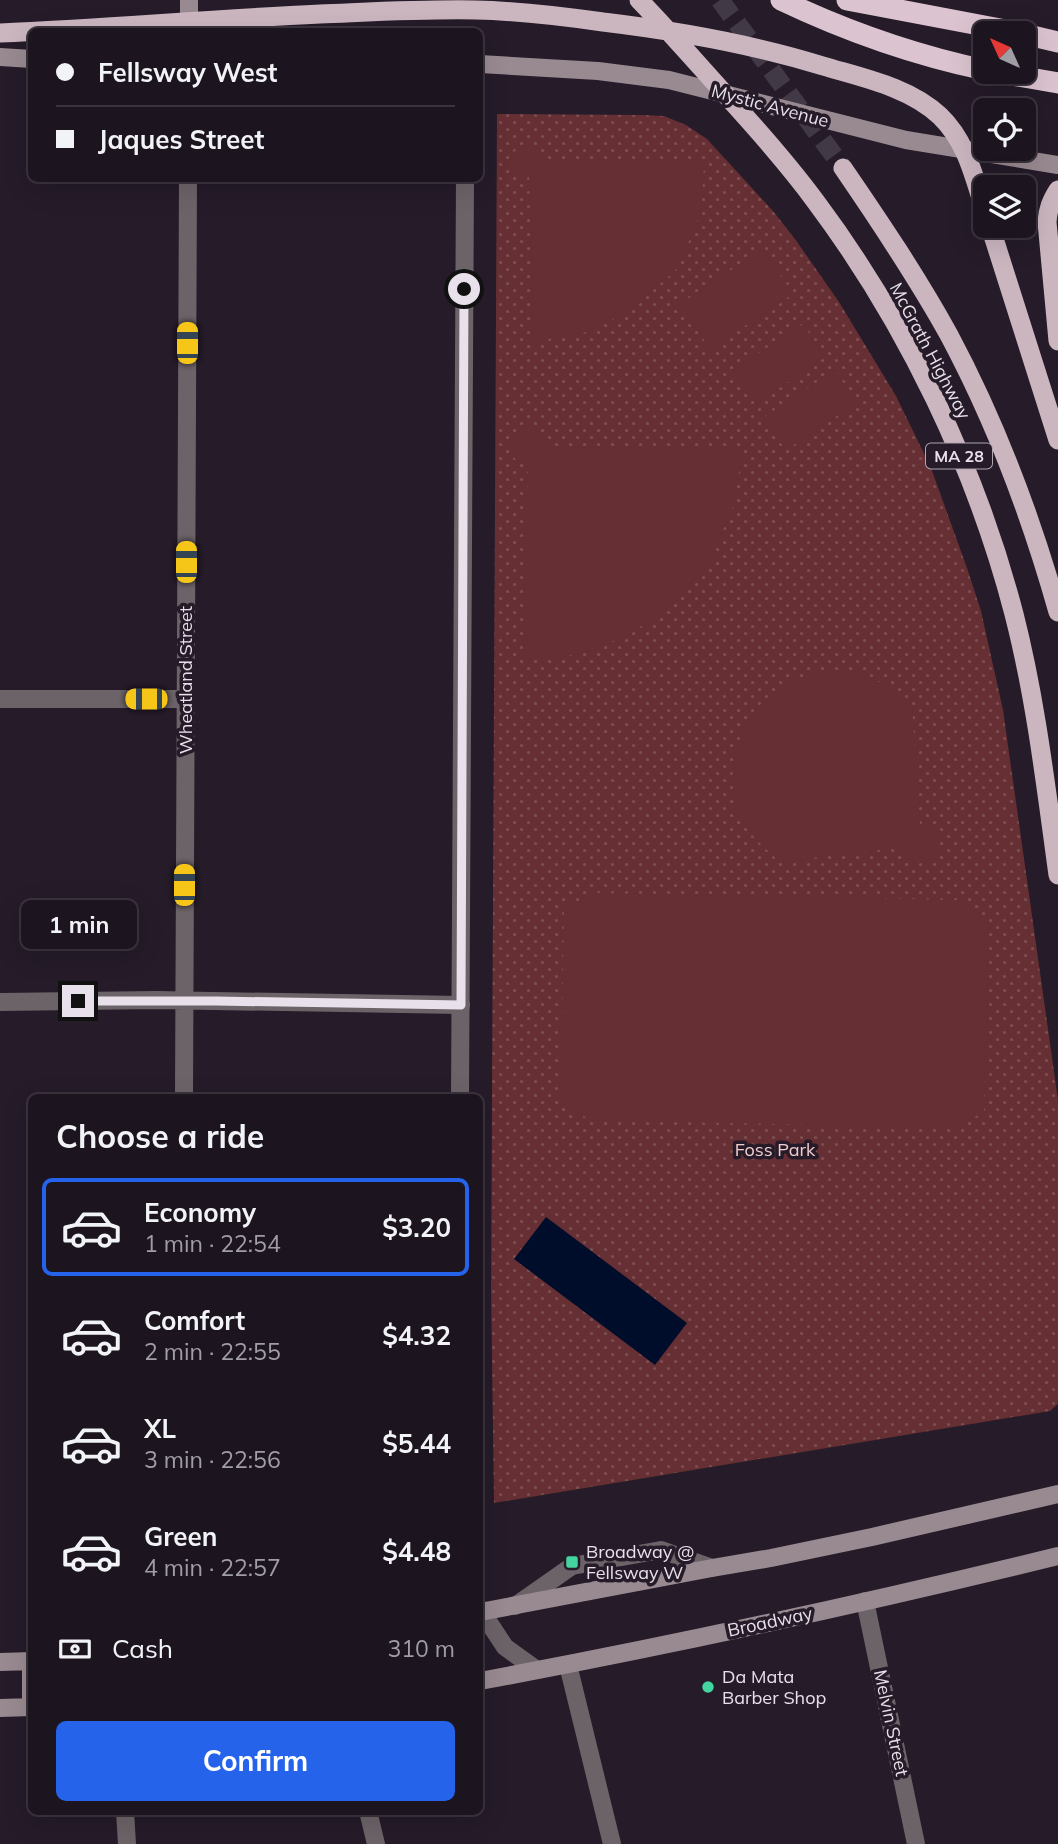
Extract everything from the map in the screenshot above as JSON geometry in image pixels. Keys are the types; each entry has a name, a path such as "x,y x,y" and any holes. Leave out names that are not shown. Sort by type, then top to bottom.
{"highway":[{"name":"McGrath Highway","path":"639,0 758,130 818,204 891,318 916,364 962,462 998,559 1023,650 1032,695 1058,875"},
{"path":"781,0 917,54 973,67"},
{"path":"834,0 845,19 861,34"},
{"path":"847,0 973,24"},
{"path":"135,28 414,10 477,10 528,12 666,30 766,50 836,69 904,92 941,117 955,132 965,149 973,175"},
{"path":"0,33 28,32"},
{"path":"1036,37 1058,42"},
{"path":"1036,79 1058,83"},
{"name":"McGrath Highway","path":"843,168 920,284 970,375 1028,515 1058,612"},
{"path":"1058,190 1048,209 1047,222 1058,341"},
{"path":"994,238 1058,440"}],"main road":[{"path":"189,0 189,26"},
{"path":"0,57 28,59"},
{"name":"Mystic Avenue","path":"483,64 547,67 669,80 906,139 1058,165"},
{"path":"483,1611 860,1540 1058,1494"},
{"name":"Broadway","path":"483,1680 568,1665 865,1601 1058,1556"},
{"path":"0,1662 28,1661"},
{"path":"0,1708 28,1707"}],"street":[{"name":"Wheatland Street","path":"184,1094 188,182"},
{"path":"460,1094 465,182"},
{"path":"0,699 186,699"},
{"path":"0,1002 184,1001 461,1005"},
{"path":"515,1606 572,1566 661,1550 712,1568"},
{"name":"Melvin Street","path":"865,1601 916,1844"},
{"path":"483,1615 505,1647 537,1670"},
{"path":"568,1665 612,1844"},
{"path":"125,1815 127,1844"},
{"path":"369,1815 376,1844"}],"green space":[{"name":"Foss Park","path":"497,114 664,116 686,125 707,139 773,211 839,302 896,396 931,468 981,611 1003,710 1058,1100 1058,1404 1050,1411 494,1503 491,1289"},
{"path":"527,144 539,149 544,161 704,163 701,213 677,269 627,313 581,334 534,341 529,176 517,170 512,161 515,151"},
{"path":"763,249 793,294 710,349 680,304"},
{"path":"803,324 825,357 756,404 733,370"},
{"path":"835,370 856,403 786,450 764,417"},
{"path":"526,428 541,433 547,447 742,450 735,501 712,557 672,605 627,636 575,655 523,659 528,466 515,459 509,447 513,436"},
{"path":"851,672 885,684 912,705 920,825 933,830 939,838 939,847 928,861 919,862 910,858 903,847 780,862 749,831 740,816 733,791 735,756 747,723 757,708 769,696 794,681 818,673"},
{"path":"595,893 960,900 989,921 984,1112 954,1128 591,1120 561,1104 564,908"}],"water":[{"path":"546,1217 687,1323 655,1365 514,1259"}],"tunnel":[{"path":"720,0 843,168"}],"place":[{"name":"Broadway @ Fellsway W","path":"572,1562"},
{"name":"Da Mata Barber Shop","path":"708,1687"}],"route":[{"path":"78,1001 461,1005 464,289"}]}
